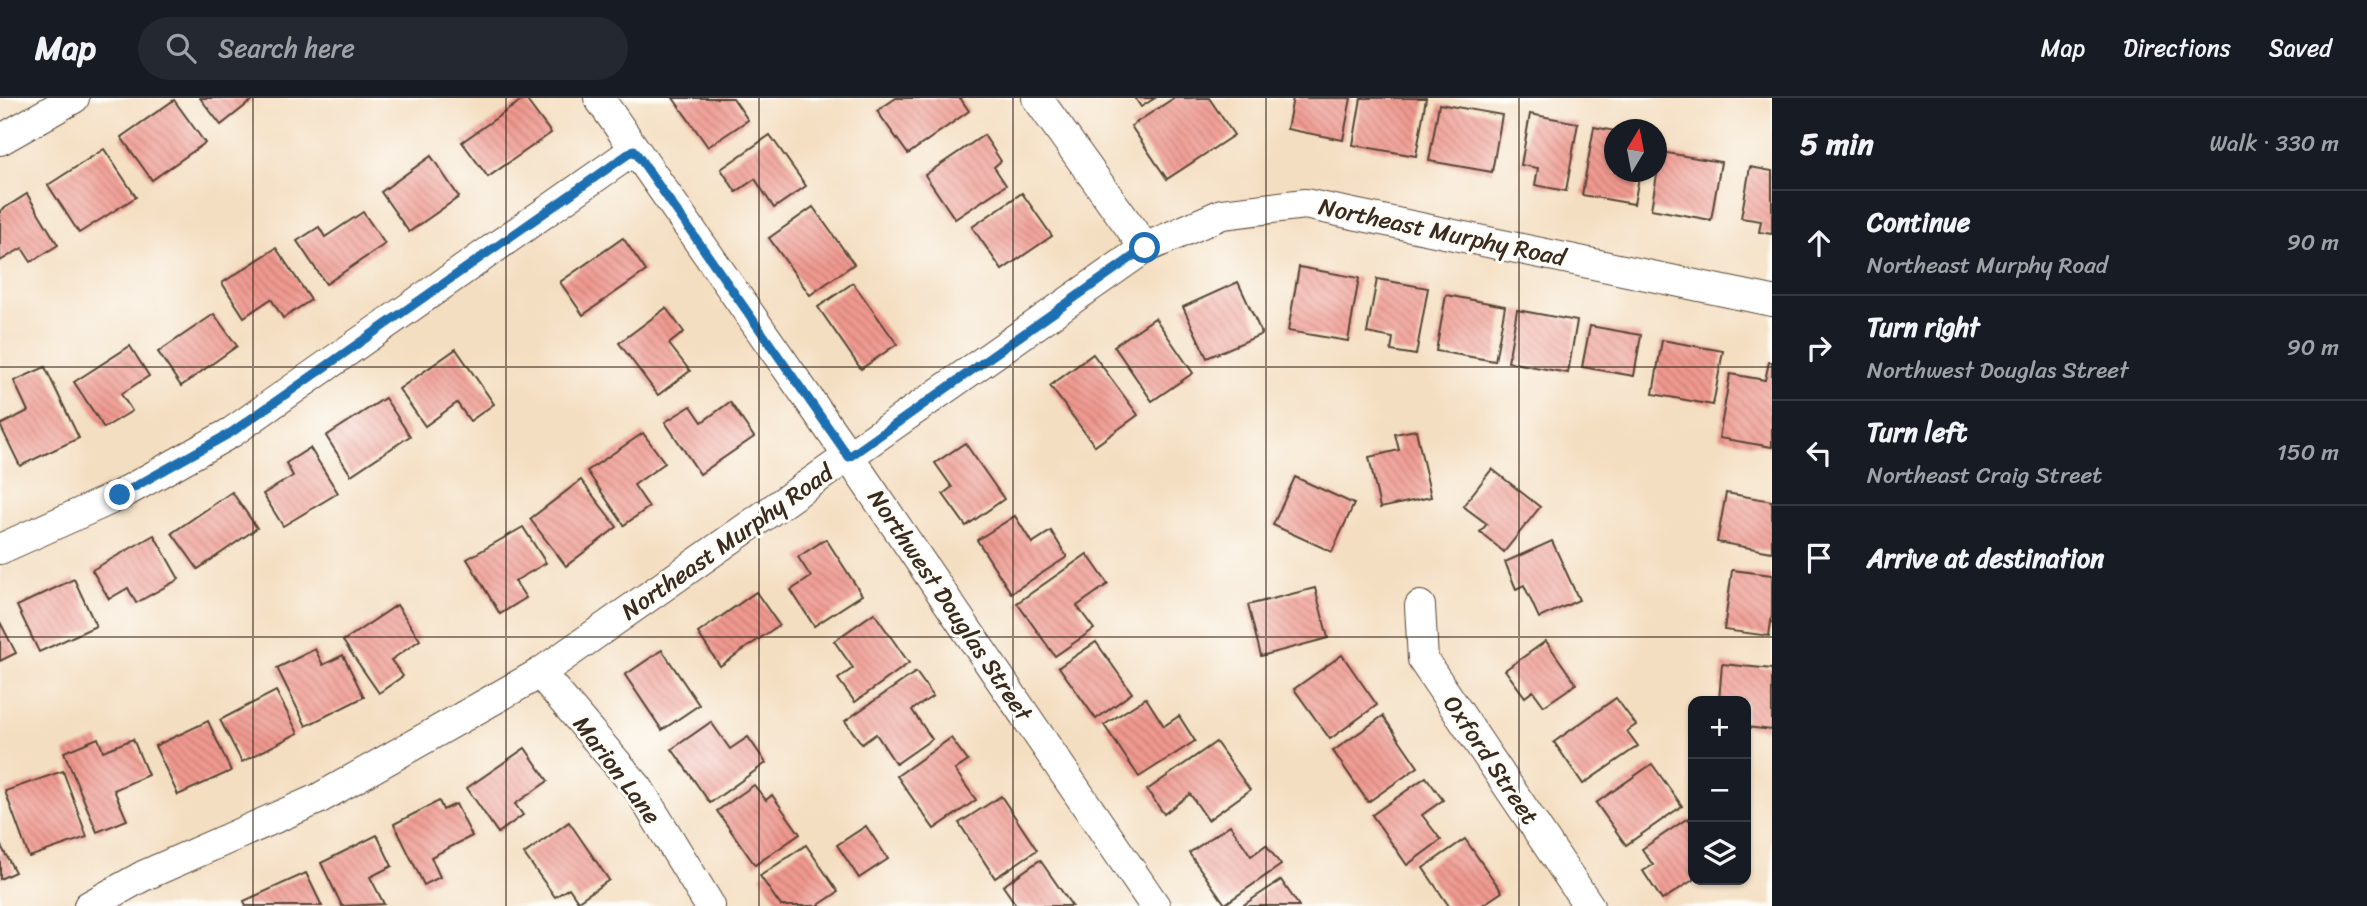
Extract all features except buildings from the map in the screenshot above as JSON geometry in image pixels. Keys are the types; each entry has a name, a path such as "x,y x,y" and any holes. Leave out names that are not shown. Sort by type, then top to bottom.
{"street":[{"path":"0,140 74,98"},
{"name":"Northwest Douglas Street","path":"599,98 849,457 1155,906"},
{"path":"1037,98 1145,248"},
{"path":"0,549 120,495 232,432 634,150"},
{"name":"Northeast Murphy Road","path":"89,906 143,876 318,799 540,673 1145,248 1222,214 1306,204 1772,301"},
{"name":"Oxford Street","path":"1420,606 1423,660 1589,906"},
{"name":"Marion Lane","path":"540,673 638,788 710,906"}],"route":[{"path":"120,495 232,432 634,150 849,457 1145,248"}]}
